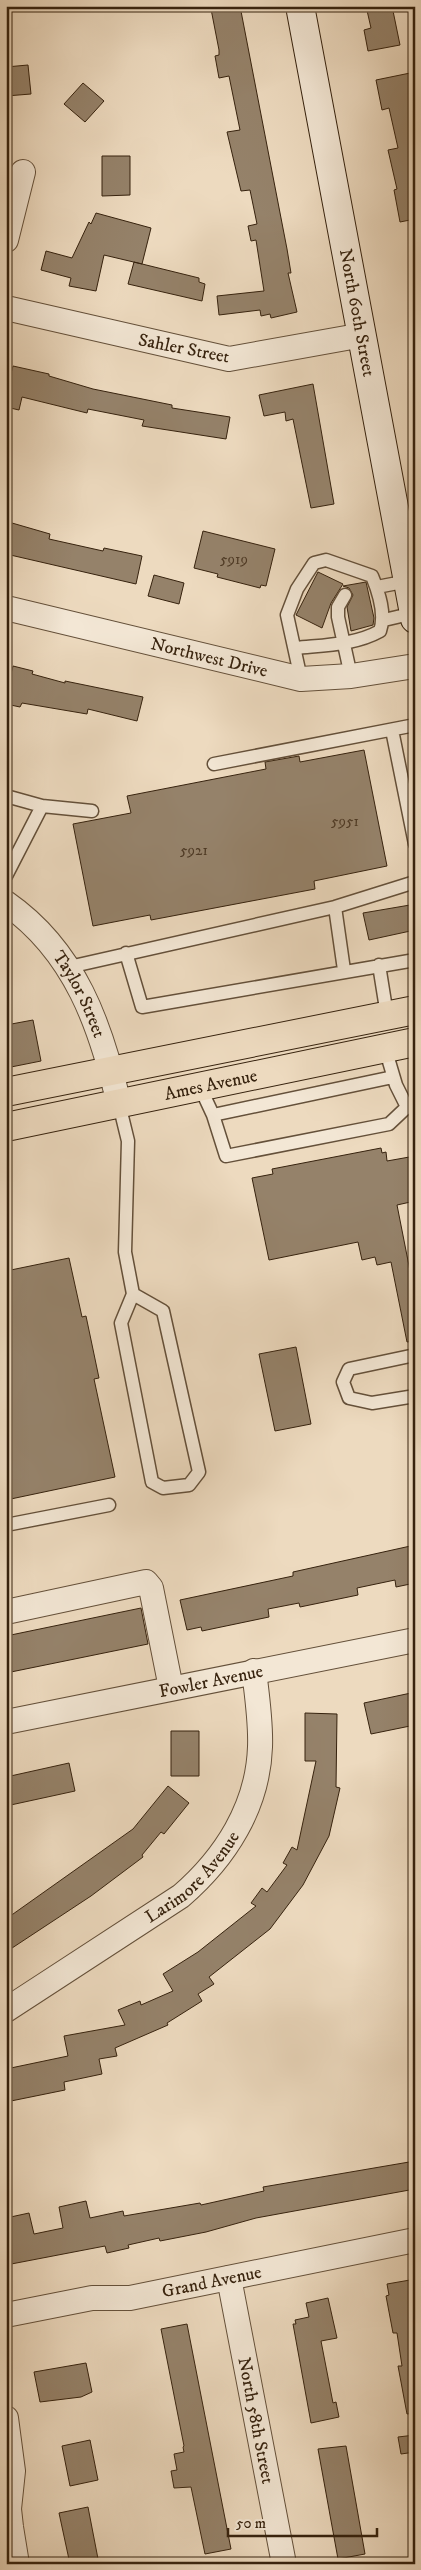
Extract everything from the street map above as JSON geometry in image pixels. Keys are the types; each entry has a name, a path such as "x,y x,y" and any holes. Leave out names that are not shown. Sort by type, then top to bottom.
{"main road":[{"name":"North 60th Street","path":"300,6 411,580 414,616"},
{"name":"Ames Avenue","path":"6,1092 415,1010"},
{"name":"Ames Avenue","path":"6,1127 415,1042"}],"street":[{"path":"6,240 22,172"},
{"name":"Sahler Street","path":"6,308 229,359 363,335"},
{"name":"Northwest Drive","path":"6,608 301,679 351,676 415,666"},
{"name":"Taylor Street","path":"6,903 43,935 69,967 94,1021 111,1070 119,1104"},
{"path":"6,1612 146,1582 151,1588 171,1688"},
{"name":"Fowler Avenue","path":"6,1722 415,1640"},
{"name":"Larimore Avenue","path":"6,2010 181,1896 201,1878 221,1855 246,1811 258,1770 260,1729 254,1671"},
{"name":"Grand Avenue","path":"6,2315 92,2298 130,2298 415,2240"},
{"name":"North 58th Street","path":"229,2278 284,2564"},
{"path":"6,2418 13,2471 9,2509 18,2564"}],"lane":[{"path":"296,648 343,643 370,636 380,631 377,587 372,576 326,560 314,563 297,590 287,615 296,648 301,679"},
{"path":"377,587 411,580"},
{"path":"345,595 338,607 343,616 343,643 351,676"},
{"path":"379,613 414,616"},
{"path":"214,764 415,725"},
{"path":"392,730 415,844"},
{"path":"6,796 42,806 92,811"},
{"path":"6,876 42,806"},
{"path":"69,967 126,952 335,907 415,882"},
{"path":"335,907 344,970"},
{"path":"126,952 142,1007 344,970 415,960"},
{"path":"379,965 387,1015"},
{"path":"200,1087 213,1115 226,1156 389,1124 411,1108 394,1077 385,1048"},
{"path":"213,1115 394,1077"},
{"path":"119,1104 128,1141 125,1252 133,1294 121,1323 152,1482 162,1488 190,1484 199,1472 163,1312 133,1294"},
{"path":"415,1355 349,1370 343,1382 349,1398 372,1403 415,1396"},
{"path":"6,1525 109,1504"}],"building":[{"path":"224,6 240,6 287,249 291,273 288,273 297,312 271,318 270,314 261,316 260,310 219,315 217,296 264,291 256,240 251,241 248,226 257,224 250,190 241,191 227,132 240,130 229,76 219,78 215,56 219,55 219,50 211,9"},
{"path":"366,6 392,6 400,45 368,51 364,30 371,28"},
{"path":"28,65 31,94 6,96 6,67"},
{"path":"415,72 415,219 400,222 394,190 397,189 388,150 398,148 389,108 382,110 376,80"},
{"path":"83,83 104,101 85,122 64,104"},
{"path":"102,156 130,156 130,195 102,196"},
{"path":"96,213 151,228 142,264 104,255 96,291 69,286 71,278 41,270 46,251 72,258 89,222 91,224"},
{"path":"134,262 199,278 199,282 205,284 202,301 128,284"},
{"path":"13,366 49,374 49,376 93,389 172,405 172,408 230,417 226,439 142,426 144,420 88,409 87,413 22,397 19,410 6,407 6,392"},
{"path":"313,384 334,504 311,508 293,419 286,421 285,412 264,416 259,395"},
{"path":"12,523 50,534 49,539 103,551 104,548 142,556 136,584 6,554"},
{"path":"203,531 275,549 266,586 261,585 260,588 217,577 218,574 194,568"},
{"path":"318,572 343,584 331,603 322,628 296,615"},
{"path":"154,575 184,583 179,604 148,596"},
{"path":"366,582 374,618 373,625 351,631 347,607 353,595 349,588 343,586"},
{"path":"13,666 33,671 32,674 65,683 65,681 143,697 137,721 88,709 87,714 22,703 20,707 6,704 6,693"},
{"path":"364,750 387,866 314,881 315,889 151,920 150,915 93,926 73,824 131,813 127,796 266,769 265,762 299,756 300,762"},
{"path":"410,905 415,930 369,940 363,913"},
{"path":"33,1020 41,1061 6,1068 6,1025"},
{"path":"381,1148 382,1153 386,1152 387,1161 415,1156 415,1201 397,1205 411,1276 415,1275 415,1341 407,1342 391,1262 377,1265 375,1257 362,1260 358,1242 269,1260 252,1178 273,1174 272,1169"},
{"path":"69,1258 82,1317 86,1316 99,1378 94,1379 115,1477 6,1500 6,1271"},
{"path":"296,1347 311,1424 275,1431 259,1354"},
{"path":"415,1545 415,1583 396,1587 395,1580 357,1588 358,1595 300,1607 299,1603 268,1609 269,1617 202,1631 201,1627 187,1630 180,1600 293,1576 293,1572"},
{"path":"141,1608 148,1644 6,1673 6,1636"},
{"path":"411,1693 415,1725 371,1734 364,1703"},
{"path":"305,1713 337,1714 336,1787 340,1788 329,1836 303,1885 270,1929 209,1977 214,1984 198,1994 202,2001 167,2023 168,2025 115,2048 117,2056 99,2059 102,2074 64,2082 65,2090 6,2102 6,2069 68,2056 64,2036 125,2025 118,2010 140,2001 141,2005 173,1991 163,1974 198,1952 256,1906 251,1903 262,1888 267,1892 287,1865 283,1863 292,1847 297,1850 316,1761 305,1761"},
{"path":"171,1731 199,1731 199,1776 171,1776"},
{"path":"69,1763 75,1791 6,1806 6,1777"},
{"path":"168,1786 189,1803 164,1834 161,1832 142,1855 143,1857 91,1896 6,1952 6,1919 133,1829"},
{"path":"415,2161 415,2189 256,2218 206,2232 160,2241 159,2238 128,2245 129,2248 107,2253 105,2246 6,2265 6,2218 29,2213 34,2234 63,2228 59,2207 86,2201 90,2218 123,2211 124,2216 200,2203 201,2205 264,2191 263,2187"},
{"path":"410,2280 415,2302 415,2413 407,2414 398,2366 402,2366 397,2333 393,2333 386,2296 389,2295 387,2284"},
{"path":"328,2298 337,2338 321,2341 333,2403 336,2402 339,2417 311,2423 293,2324 296,2324 295,2320 309,2317 306,2303"},
{"path":"187,2324 231,2549 205,2554 191,2487 174,2488 171,2471 177,2470 174,2454 184,2452 184,2446 161,2329"},
{"path":"86,2363 92,2392 81,2397 40,2402 34,2372"},
{"path":"415,2435 415,2452 401,2454 398,2437"},
{"path":"90,2440 98,2480 70,2486 62,2446"},
{"path":"346,2446 365,2554 338,2559 318,2449"},
{"path":"88,2507 99,2564 70,2564 59,2513"}]}
